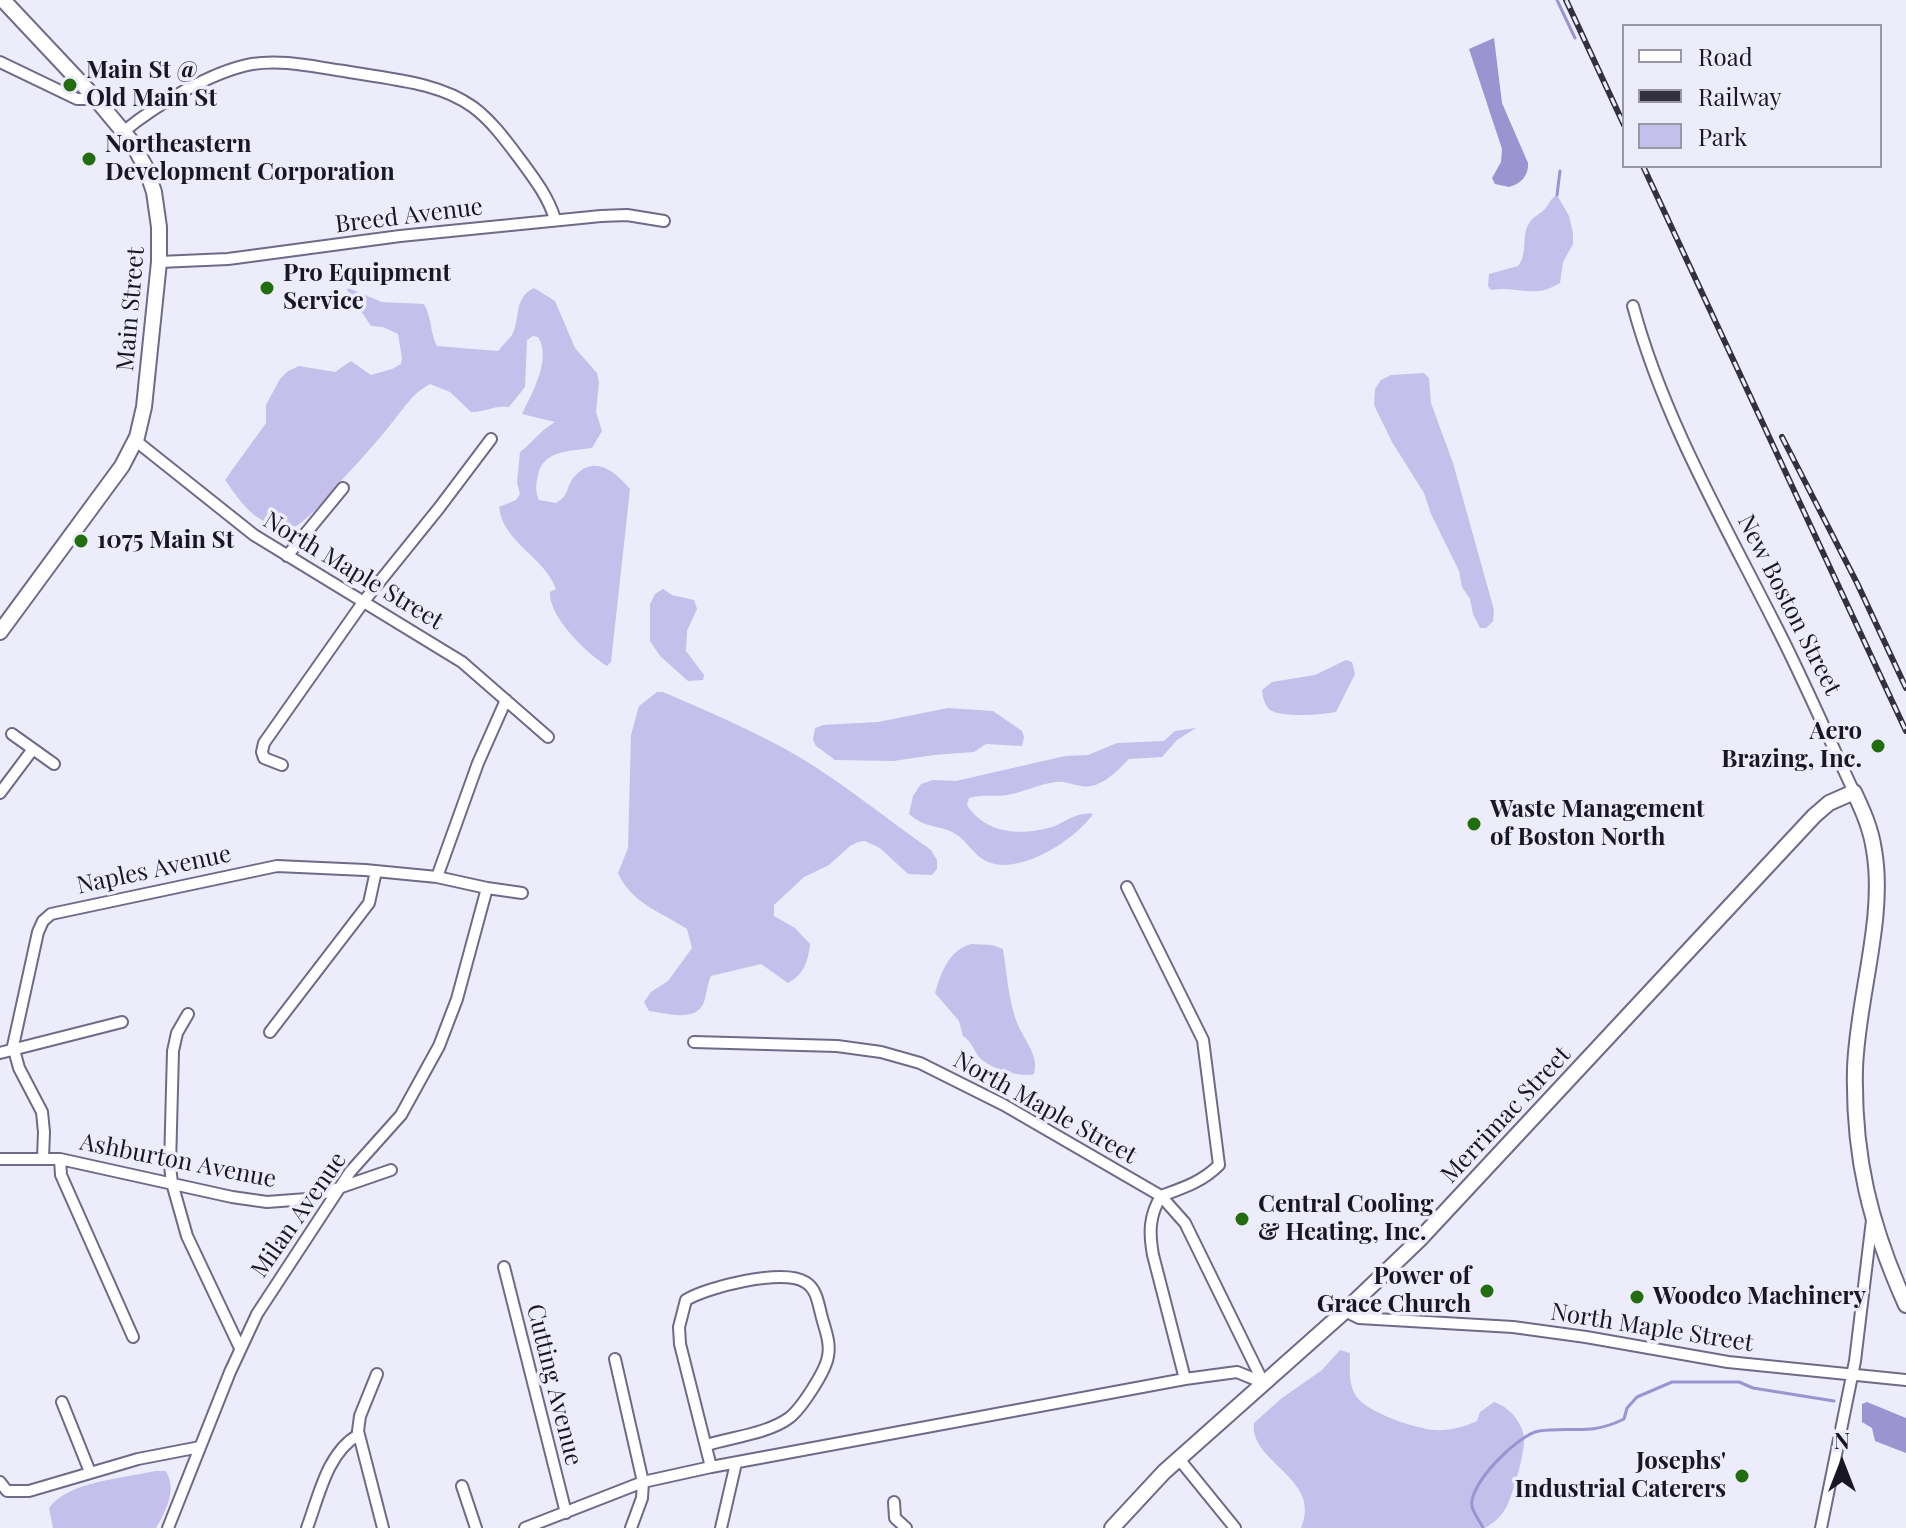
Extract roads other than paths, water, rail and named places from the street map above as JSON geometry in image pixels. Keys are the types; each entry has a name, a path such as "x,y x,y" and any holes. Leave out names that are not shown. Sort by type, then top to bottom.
{"main road":[{"name":"Main Street","path":"0,632 122,466 136,441 144,407 159,262 159,227 154,192 141,158 96,99 3,0"},
{"name":"New Boston Street","path":"1854,792 1870,831 1877,878 1858,1033 1855,1092 1860,1165 1872,1220 1906,1305"},
{"name":"Merrimac Street","path":"1112,1528 1179,1459 1345,1311 1419,1240 1814,816 1826,805 1854,792"}],"street":[{"path":"0,62 77,99 96,99"},
{"path":"123,132 163,105 239,67 266,62 390,78 447,94 470,105 499,132 547,197 555,219"},
{"name":"Breed Avenue","path":"159,262 228,259 555,219 621,215 664,221"},
{"name":"New Boston Street","path":"1633,306 1658,384 1733,542 1801,674 1854,792"},
{"path":"282,765 264,758 264,743 364,601 491,439"},
{"name":"North Maple Street","path":"136,441 231,518 287,556 452,655 548,737"},
{"path":"287,556 343,488"},
{"path":"437,877 478,763 506,700"},
{"path":"12,734 54,764"},
{"path":"0,793 33,749"},
{"name":"Naples Avenue","path":"13,1051 38,932 51,914 264,867 376,871 437,877 522,893"},
{"path":"270,1032 369,903 376,871"},
{"path":"1127,887 1203,1040 1219,1165 1194,1184 1161,1196 1153,1209 1150,1239 1159,1286 1185,1379"},
{"name":"Milan Avenue","path":"168,1528 240,1348 268,1295 350,1172 396,1122 439,1046 457,999 487,888"},
{"path":"188,1014 175,1037 173,1051 172,1183 187,1236 240,1348"},
{"path":"0,1053 122,1022"},
{"name":"North Maple Street","path":"694,1042 837,1046 907,1059 940,1071 1004,1105 1161,1196 1182,1218 1264,1383"},
{"path":"13,1051 43,1116 43,1158"},
{"name":"Ashburton Avenue","path":"0,1159 60,1159 267,1202 307,1199 391,1170"},
{"path":"60,1159 61,1175 133,1337"},
{"path":"1821,1528 1853,1374 1872,1220"},
{"name":"Cutting Avenue","path":"504,1267 566,1513"},
{"path":"707,1445 784,1421 797,1410 824,1368 829,1355 827,1338 816,1295 804,1281 777,1277 700,1291 686,1300 679,1327 680,1344 711,1467"},
{"name":"North Maple Street","path":"1345,1311 1359,1318 1549,1332 1691,1357 1906,1380"},
{"path":"615,1359 643,1482 642,1498 631,1528"},
{"path":"526,1528 643,1482 711,1467 1185,1379 1237,1372 1264,1383"},
{"path":"377,1374 360,1416 358,1435 383,1528"},
{"path":"62,1402 90,1472"},
{"path":"307,1528 335,1457 347,1442 358,1435"},
{"path":"4,1487 29,1491 171,1451 200,1447"},
{"path":"1179,1459 1235,1528"},
{"path":"721,1528 736,1463"},
{"path":"462,1486 476,1528"},
{"path":"894,1502 895,1518 906,1528"}],"waterway":[{"path":"1557,0 1575,38"},
{"path":"1557,195 1560,171"},
{"path":"1483,1528 1472,1506 1473,1497 1486,1473 1508,1450 1539,1431 1591,1429 1612,1424 1624,1419 1627,1408 1637,1397 1672,1382 1739,1382 1753,1388 1834,1401"}],"railway":[{"path":"1566,0 1622,121"},
{"path":"1644,168 1906,731"},
{"path":"1782,437 1857,583 1906,688"}],"place":[{"name":"Main St @ Old Main St","path":"70,85"},
{"name":"Northeastern Development Corporation","path":"89,159"},
{"name":"Pro Equipment Service","path":"267,288"},
{"name":"1075 Main St","path":"81,541"},
{"name":"Aero Brazing, Inc.","path":"1878,746"},
{"name":"Waste Management of Boston North","path":"1474,824"},
{"name":"Central Cooling & Heating, Inc.","path":"1242,1219"},
{"name":"Power of Grace Church","path":"1487,1291"},
{"name":"Woodco Machinery","path":"1637,1297"},
{"name":"Josephs' Industrial Caterers","path":"1742,1476"}]}
